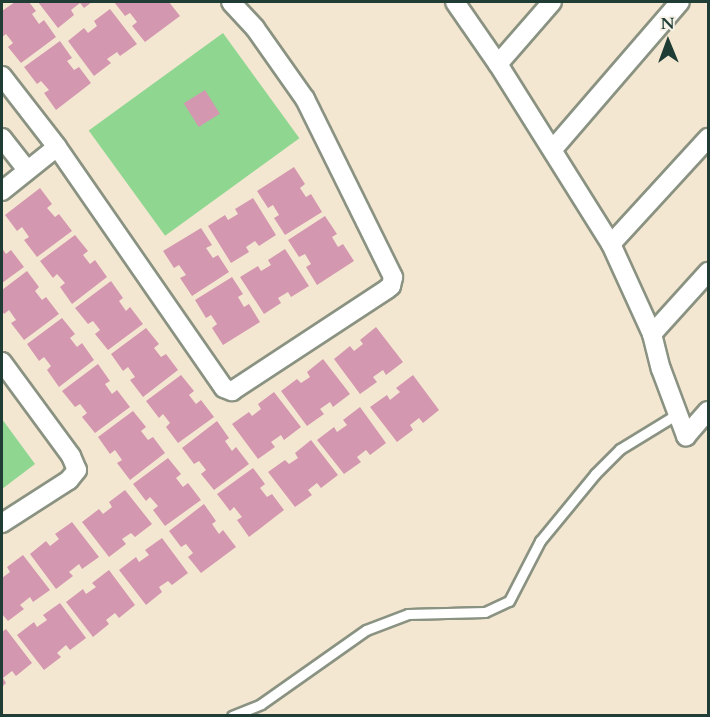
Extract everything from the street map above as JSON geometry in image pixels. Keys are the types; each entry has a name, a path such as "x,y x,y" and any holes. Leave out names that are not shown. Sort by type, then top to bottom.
{"street":[{"path":"2,76 57,147 229,392 391,286 392,273 305,99 255,28 231,2"},
{"path":"455,2 553,149 611,244 652,334 661,369 680,414 686,436 708,411"},
{"path":"498,64 552,2"},
{"path":"553,149 680,2"},
{"path":"2,138 27,170"},
{"path":"611,244 708,138"},
{"path":"5,182 27,170 57,147"},
{"path":"652,334 708,272"},
{"path":"2,362 71,456 77,470 69,480 2,523"}],"lane":[{"path":"232,716 261,705 366,630 408,614 485,612 509,601 540,541 595,474 620,449 680,414"}],"green space":[{"path":"223,33 299,138 165,236 89,131"},
{"path":"2,419 35,464 2,489"}],"building":[{"path":"15,2 29,2 36,11 32,14 39,24 44,20 56,37 21,63 8,47 13,43 6,34 2,37 2,11"},
{"path":"38,2 92,2 84,8 80,3 71,10 74,15 58,28"},
{"path":"114,2 169,2 180,16 145,42 132,26 137,22 130,13 125,16"},
{"path":"110,9 137,44 120,56 117,52 107,59 111,63 94,76 68,41 84,28 88,33 97,26 94,21"},
{"path":"60,41 72,58 67,61 74,70 79,67 91,83 56,110 44,93 49,90 41,81 37,84 24,67"},
{"path":"205,90 220,114 199,127 184,103"},
{"path":"294,167 305,184 300,188 306,197 311,194 322,212 285,235 274,218 279,215 273,205 268,208 257,191"},
{"path":"40,188 52,204 47,208 55,217 59,214 72,231 37,257 24,240 29,237 22,227 17,231 5,215"},
{"path":"253,198 276,235 259,246 255,241 246,247 249,252 231,263 208,226 225,215 228,220 238,214 235,209"},
{"path":"325,216 337,234 332,237 338,247 343,244 354,261 317,285 306,267 311,264 305,254 299,257 288,240"},
{"path":"201,228 212,245 206,248 213,258 218,255 229,272 192,296 180,278 186,275 179,265 174,268 163,251"},
{"path":"75,235 88,251 83,255 90,264 95,260 107,277 72,304 60,287 65,283 57,274 53,278 40,261"},
{"path":"2,248 6,254 11,250 24,267 2,283"},
{"path":"285,249 309,286 291,297 288,292 278,298 281,303 264,314 240,277 258,266 261,271 271,265 268,260"},
{"path":"27,271 39,287 35,291 42,300 46,297 59,314 24,340 11,323 16,320 9,310 4,314 2,311 2,290"},
{"path":"232,277 243,294 238,297 244,307 249,304 260,322 223,345 212,328 217,324 211,315 206,318 195,300"},
{"path":"111,281 123,298 119,301 126,311 130,307 143,324 108,350 95,334 100,330 93,321 88,324 75,308"},
{"path":"62,318 75,334 70,338 77,347 82,343 94,360 59,387 47,370 51,366 44,357 39,361 27,344"},
{"path":"376,327 403,362 386,375 383,370 373,377 377,382 360,394 334,359 350,346 354,351 363,344 360,340"},
{"path":"146,328 159,344 154,348 161,357 166,354 178,370 143,397 130,380 135,377 128,367 123,371 111,354"},
{"path":"323,359 350,394 333,407 330,402 320,409 324,414 307,426 281,391 297,379 301,383 310,377 307,372"},
{"path":"98,364 110,381 105,384 112,394 117,390 130,407 95,433 82,417 87,413 80,404 75,407 62,391"},
{"path":"181,375 194,391 189,395 196,404 201,400 214,417 178,443 166,427 170,423 163,414 159,418 146,401"},
{"path":"413,375 439,410 423,423 419,418 410,425 413,430 397,442 370,407 387,395 390,400 400,392 396,388"},
{"path":"274,392 301,427 284,440 281,435 271,442 275,447 258,459 232,424 249,412 252,416 261,409 258,404"},
{"path":"360,407 386,443 370,455 366,450 357,457 361,462 344,474 317,440 334,427 337,432 347,425 343,420"},
{"path":"133,411 146,427 141,431 148,440 153,437 165,453 130,480 117,463 122,460 115,450 110,454 98,437"},
{"path":"217,421 229,438 225,441 232,451 236,447 249,464 214,490 201,474 206,470 199,461 194,464 182,448"},
{"path":"311,440 338,475 321,488 317,483 308,490 312,495 295,507 268,472 285,460 289,464 298,458 295,453"},
{"path":"168,458 181,474 176,478 183,487 188,483 201,500 165,526 153,510 158,506 150,497 146,501 133,484"},
{"path":"253,468 265,484 260,488 267,497 272,494 284,510 249,537 237,520 242,517 234,507 230,511 217,494"},
{"path":"125,490 152,524 135,537 131,533 122,539 126,544 109,557 82,522 99,509 103,514 112,507 109,502"},
{"path":"204,504 216,521 212,524 219,534 223,530 236,547 201,573 188,557 193,553 186,544 181,547 169,531"},
{"path":"72,522 99,557 82,569 79,564 69,572 73,576 56,589 30,554 46,541 50,546 59,539 55,534"},
{"path":"162,538 188,573 172,585 168,581 159,587 162,592 146,605 119,570 136,557 139,562 149,555 145,550"},
{"path":"23,555 50,590 33,602 30,597 20,605 24,609 8,621 2,614 2,578 10,572 7,567"},
{"path":"109,570 135,605 119,618 115,613 106,620 109,624 93,637 66,602 83,589 86,594 96,587 92,583"},
{"path":"60,603 86,638 70,650 66,645 57,653 61,657 44,670 17,635 34,622 37,627 47,620 43,615"},
{"path":"6,629 32,663 16,676 12,671 3,678 6,683 2,687 2,632"}]}
